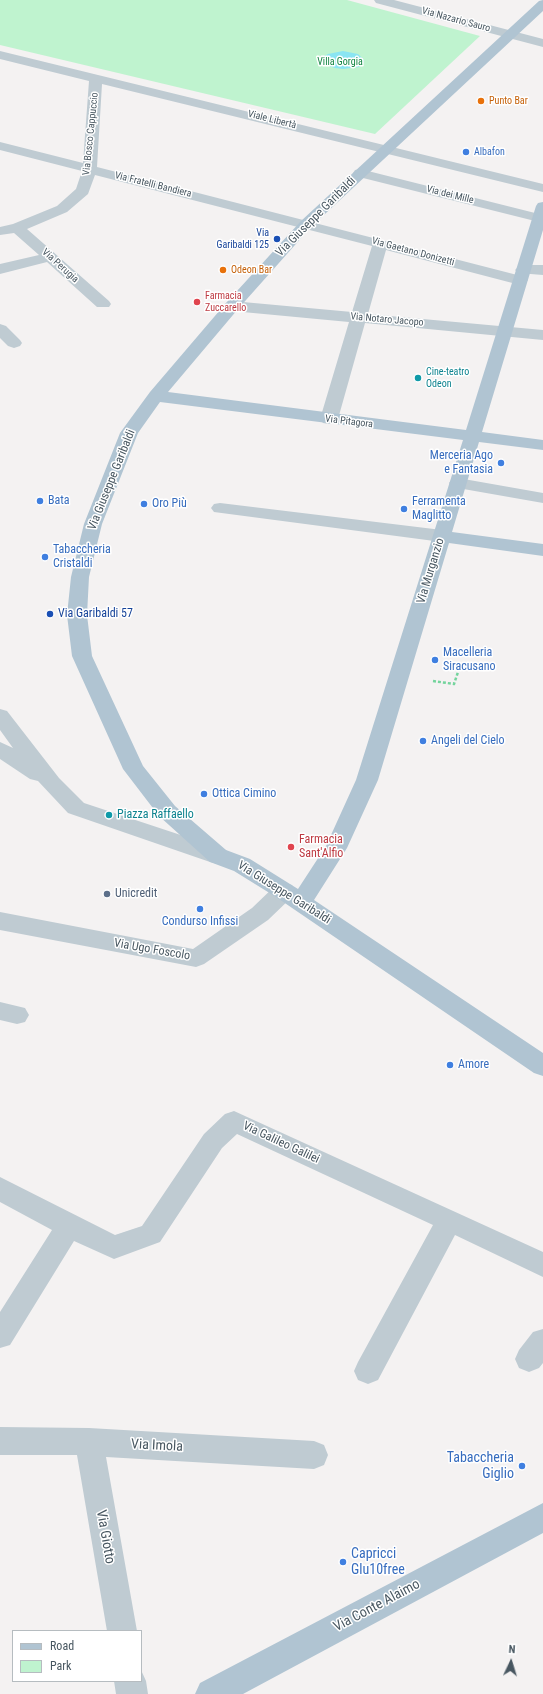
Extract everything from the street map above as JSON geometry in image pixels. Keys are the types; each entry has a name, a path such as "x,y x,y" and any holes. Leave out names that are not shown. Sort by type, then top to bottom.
{"main road":[{"name":"Via Giuseppe Garibaldi","path":"543,4 306,224 232,306 156,396 129,433 93,524 80,577 77,614 82,656 134,769 167,811 218,856 242,865 292,897 543,1066"},
{"name":"Via Murganzio","path":"292,897 336,848 366,780 541,212"},
{"name":"Via Pitagora","path":"156,396 543,445"},
{"path":"442,536 543,550"},
{"name":"Via Conte Alaimo","path":"211,1694 543,1517"}],"street":[{"name":"Via Nazario Sauro","path":"380,0 543,43"},
{"name":"Viale Libertà","path":"0,55 387,148 543,188"},
{"name":"Via Bosco Cappuccio","path":"0,231 17,228 62,210 83,191 90,169 96,78"},
{"name":"Via Fratelli Bandiera","path":"0,146 306,224"},
{"name":"Via dei Mille","path":"360,173 541,212"},
{"name":"Via Gaetano Donizetti","path":"306,224 380,244 522,275 543,270"},
{"name":"Via Perugia","path":"17,228 103,304"},
{"path":"329,419 380,244"},
{"path":"0,270 50,257"},
{"name":"Via Notaro Jacopo","path":"232,306 543,335"},
{"path":"0,329 14,342"},
{"path":"458,483 543,498"},
{"path":"220,508 442,536"},
{"path":"3,720 51,783 76,808 218,856"},
{"path":"0,749 51,783"},
{"name":"Via Ugo Foscolo","path":"1,924 196,958 260,914 292,897"},
{"name":"Via Galileo Galilei","path":"0,1188 6,1193 69,1226 114,1247 151,1234 213,1141 234,1121 516,1251 543,1265"},
{"path":"368,1371 449,1220"},
{"path":"0,1336 69,1226"},
{"name":"Via Imola","path":"0,1441 89,1442 314,1455"},
{"name":"Via Giotto","path":"89,1442 122,1630"},
{"path":"130,1682 132,1694"}],"green space":[{"name":"Villa Gorgia","path":"0,0 347,0 480,36 375,134 0,45"}],"water":[{"path":"343,51 358,54 364,60 363,64 359,67 343,69 324,64 322,60 323,57 328,54"}],"place":[{"name":"Punto Bar","path":"481,101"},
{"name":"Albafon","path":"466,152"},
{"name":"Via Garibaldi 125","path":"277,239"},
{"name":"Odeon Bar","path":"223,270"},
{"name":"Farmacia Zuccarello","path":"197,302"},
{"name":"Cine-teatro Odeon","path":"418,378"},
{"name":"Merceria Ago e Fantasia","path":"501,463"},
{"name":"Bata","path":"40,501"},
{"name":"Oro Più","path":"144,504"},
{"name":"Ferramenta Maglitto","path":"404,509"},
{"name":"Tabaccheria Cristaldi","path":"45,557"},
{"name":"Via Garibaldi 57","path":"50,614"},
{"name":"Macelleria Siracusano","path":"435,660"},
{"name":"Angeli del Cielo","path":"423,741"},
{"name":"Ottica Cimino","path":"204,794"},
{"name":"Piazza Raffaello","path":"109,815"},
{"name":"Farmacia Sant'Alfio","path":"291,847"},
{"name":"Unicredit","path":"107,894"},
{"name":"Condurso Infissi","path":"200,909"},
{"name":"Amore","path":"450,1065"},
{"name":"Tabaccheria Giglio","path":"522,1466"},
{"name":"Capricci Glu10free","path":"343,1562"}]}
